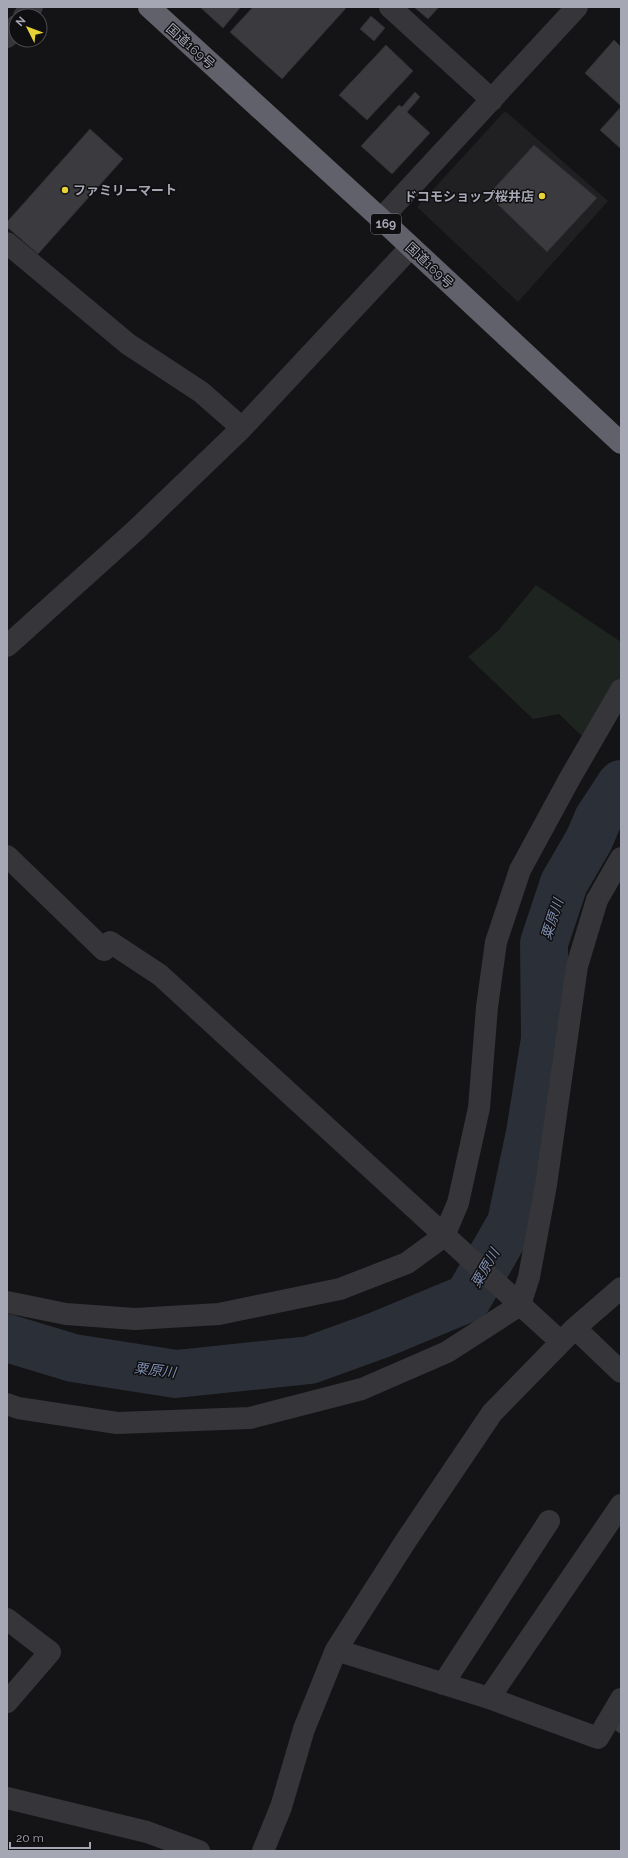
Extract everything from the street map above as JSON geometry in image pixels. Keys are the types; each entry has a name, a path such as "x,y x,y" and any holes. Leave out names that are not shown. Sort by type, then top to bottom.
{"highway":[{"name":"国道169号","path":"149,7 381,219 621,443"}],"street":[{"path":"390,7 492,100"},
{"path":"381,219 577,7"},
{"path":"7,243 128,344 201,392 242,428"},
{"path":"7,646 136,530 242,428 314,352 373,285 411,247"},
{"path":"7,1302 66,1314 135,1319 219,1314 340,1289 407,1263 446,1238 458,1203 479,1108 487,1007 496,942 520,870 570,778 621,690"},
{"path":"7,1404 18,1408 117,1423 250,1418 362,1389 446,1352 516,1302 529,1277 546,1185 576,966 597,900 621,858"},
{"path":"9,862 104,950 110,942 160,975 516,1302 568,1335 621,1372"},
{"path":"263,1851 281,1807 304,1729 336,1650 407,1539 492,1413 568,1335 621,1288"},
{"path":"489,1698 621,1505"},
{"path":"443,1684 549,1521"},
{"path":"7,1619 50,1652 7,1702"},
{"path":"336,1650 489,1698 598,1738 621,1699"},
{"path":"7,1798 147,1832 199,1851"}],"shaded area":[{"name":"ドコモショップ桜井店","path":"505,111 608,201 518,302 417,207"},
{"path":"536,585 621,642 621,678 585,739 559,714 533,719 468,657 498,631"}],"building":[{"path":"200,7 239,7 240,8 223,28"},
{"path":"253,7 347,7 282,79 230,32"},
{"path":"414,7 439,7 428,19"},
{"path":"371,16 385,28 374,41 360,29"},
{"path":"614,40 621,47 621,106 585,73"},
{"path":"386,45 413,71 367,120 339,95"},
{"path":"415,92 420,97 407,112 430,133 392,174 361,146 399,105 402,107"},
{"path":"621,107 621,149 600,130"},
{"name":"ファミリーマート","path":"90,129 123,159 38,254 7,227 7,222"},
{"name":"ドコモショップ桜井店","path":"534,145 597,198 547,252 488,195"},
{"path":"621,1710 621,1734 611,1727"}],"waterway":[{"name":"粟原川","path":"7,1338 73,1358 176,1374 310,1360 379,1335 468,1298 511,1223 530,1133 545,1039 544,943 564,883 589,840 598,819 621,784"}],"place":[{"name":"ファミリーマート","path":"65,190"},
{"name":"ドコモショップ桜井店","path":"542,196"}]}
